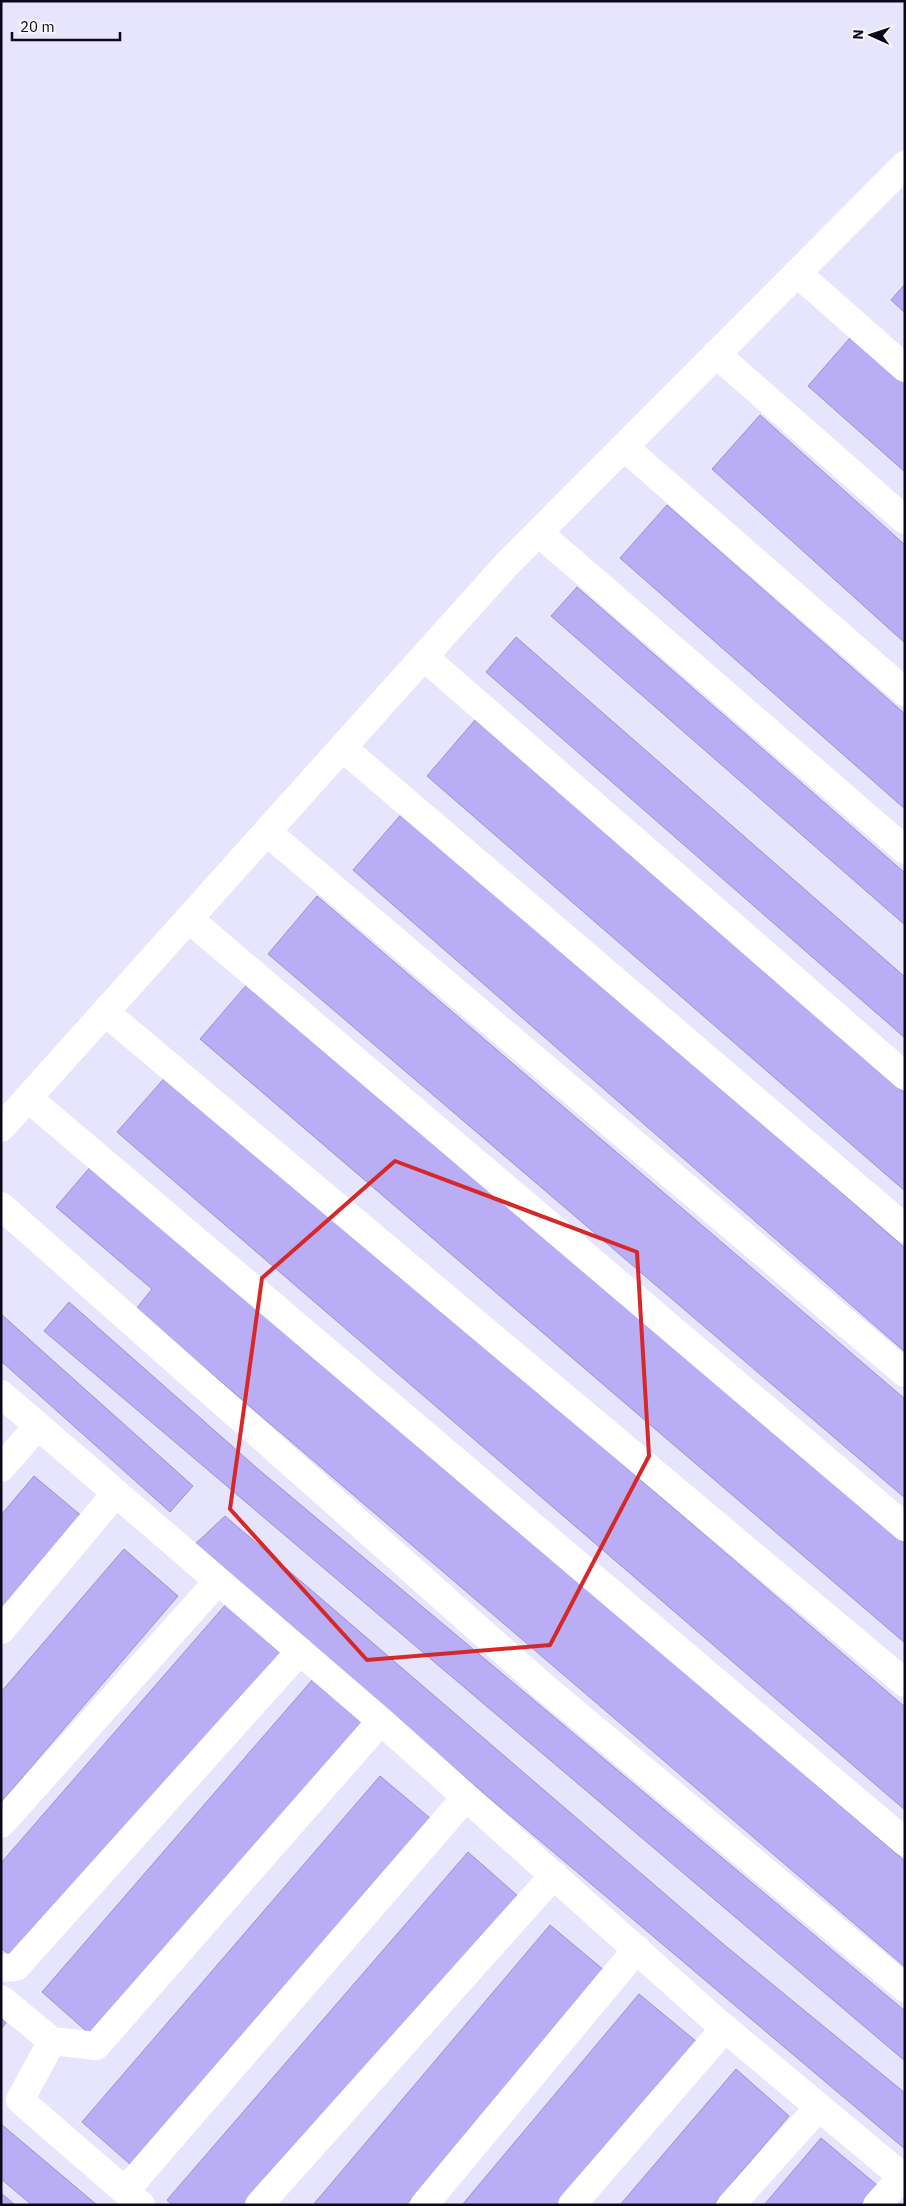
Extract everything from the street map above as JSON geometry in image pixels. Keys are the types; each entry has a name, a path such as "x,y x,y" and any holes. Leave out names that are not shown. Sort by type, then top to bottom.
{"street":[{"path":"1,1128 507,564 797,274 900,179"},
{"path":"797,274 905,368"},
{"path":"716,354 905,520"},
{"path":"624,448 905,692"},
{"path":"538,533 905,850"},
{"path":"424,657 905,1076"},
{"path":"343,748 905,1228"},
{"path":"267,832 905,1373"},
{"path":"189,919 905,1527"},
{"path":"105,1012 905,1683"},
{"path":"28,1098 905,1842"},
{"path":"1,1206 544,1687 905,1988"},
{"path":"1,1394 381,1721 726,2028 903,2178 877,2205"},
{"path":"1,1468 38,1426"},
{"path":"1,1630 116,1493"},
{"path":"1,1824 218,1581"},
{"path":"1,1968 16,1967 300,1651"},
{"path":"1,1999 52,2041 96,2046 381,1721"},
{"path":"52,2041 20,2100 133,2198 466,1797"},
{"path":"259,2205 554,1875"},
{"path":"424,2205 637,1949"},
{"path":"572,2205 726,2028"},
{"path":"732,2205 819,2107"}],"highlighted area":[{"path":"395,1161 637,1252 649,1456 550,1645 367,1660 230,1509 262,1278"}],"building":[{"path":"905,284 905,313 891,300"},
{"path":"856,331 905,375 905,472 808,386"},
{"path":"760,415 905,545 905,643 712,469"},
{"path":"667,505 905,714 905,809 620,558"},
{"path":"577,587 905,873 905,925 551,616"},
{"path":"516,637 905,977 905,1038 486,672"},
{"path":"475,720 905,1093 905,1191 427,776"},
{"path":"404,811 905,1248 905,1352 353,870"},
{"path":"317,896 905,1399 905,1498 268,954"},
{"path":"249,982 905,1544 905,1643 200,1039"},
{"path":"168,1074 905,1707 905,1810 117,1132"},
{"path":"92,1165 905,1861 905,1967 136,1309 152,1289 56,1207"},
{"path":"69,1302 258,1469 905,2011 905,2061 44,1331"},
{"path":"1,1314 193,1486 170,1512 1,1361"},
{"path":"34,1476 90,1523 1,1628 1,1515"},
{"path":"225,1516 722,1943 905,2093 905,2149 192,1547"},
{"path":"124,1549 178,1596 1,1802 1,1692"},
{"path":"227,1603 281,1651 14,1959 1,1948 1,1863"},
{"path":"313,1679 365,1724 93,2037 42,1992"},
{"path":"380,1776 430,1818 131,2165 82,2122"},
{"path":"468,1852 519,1897 253,2205 172,2205 167,2200"},
{"path":"550,1925 605,1971 406,2205 313,2205"},
{"path":"639,1994 697,2042 559,2205 462,2205"},
{"path":"1,2018 6,2023 1,2029"},
{"path":"736,2069 789,2116 713,2205 620,2205"},
{"path":"1,2124 97,2205 32,2205 1,2179"},
{"path":"821,2138 877,2185 860,2205 764,2205"},
{"path":"1,2193 15,2205 1,2205"}]}
